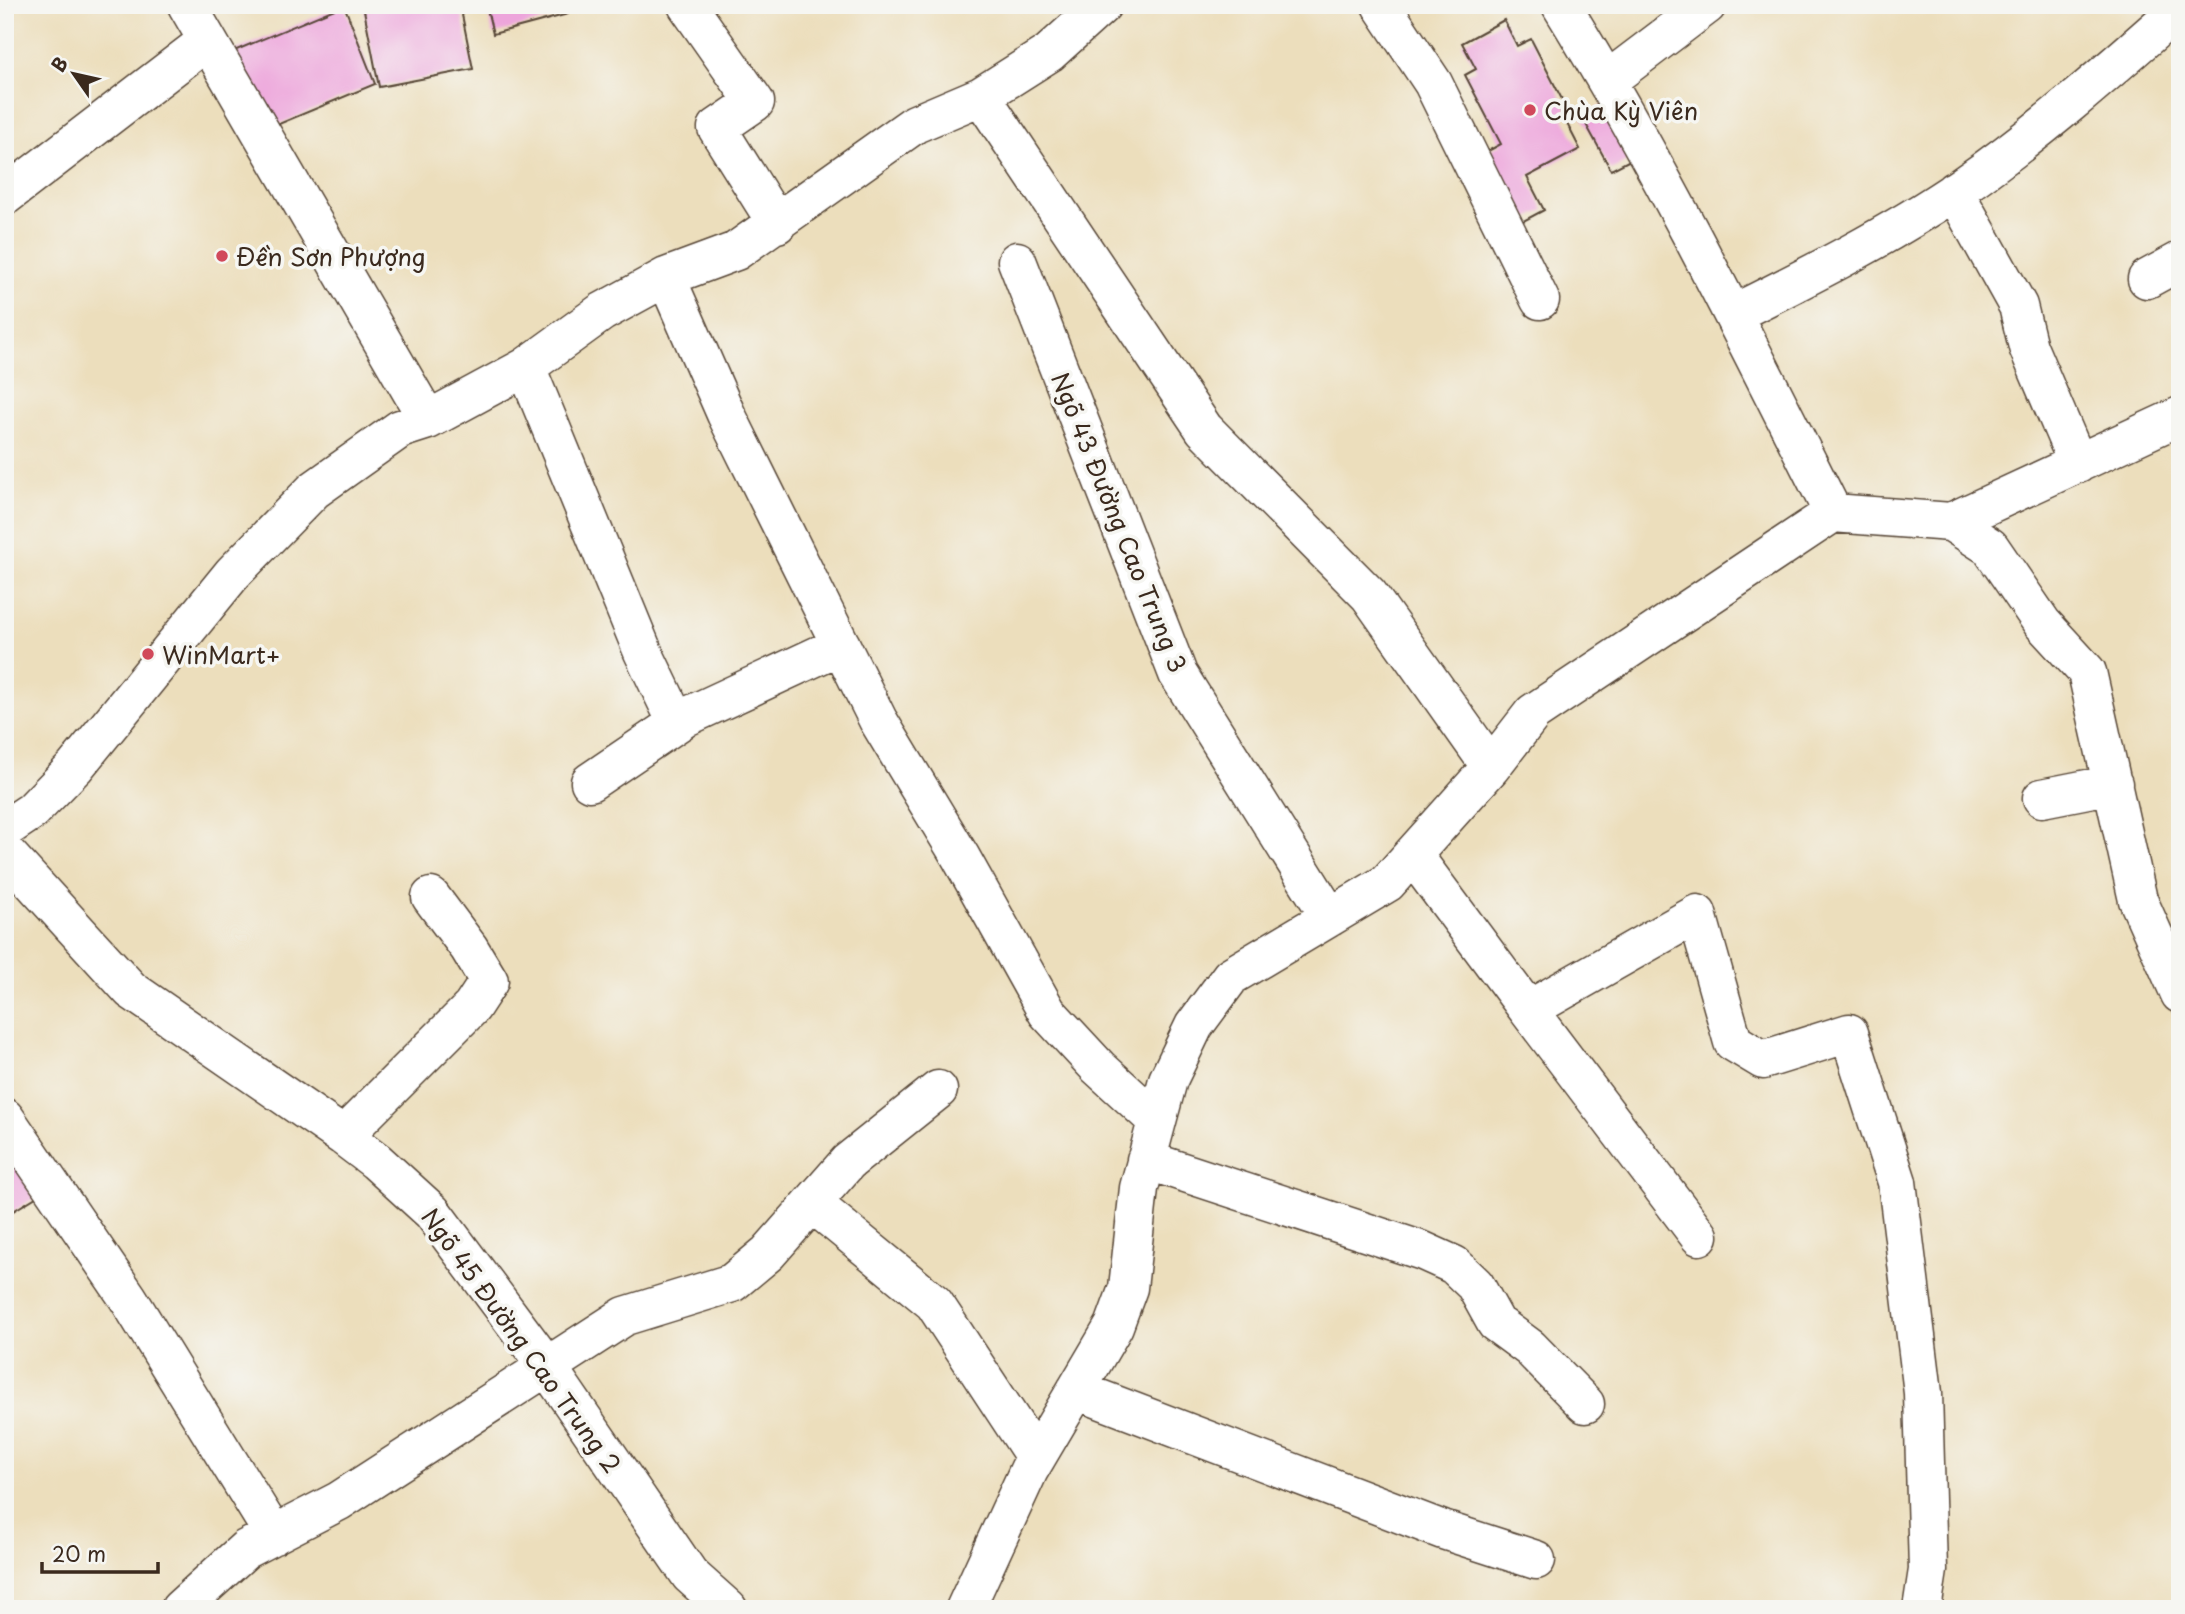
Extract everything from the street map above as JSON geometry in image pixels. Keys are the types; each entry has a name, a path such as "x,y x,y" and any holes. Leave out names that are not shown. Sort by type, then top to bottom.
{"street":[{"path":"187,5 428,420"},
{"path":"687,5 755,103 717,128 777,224"},
{"path":"5,829 32,811 75,767 233,573 314,490 400,429 428,420 526,367 602,312 666,277 736,251 915,124 981,96 1049,53 1102,5"},
{"path":"1381,5 1433,83 1540,300"},
{"path":"1561,5 1608,80 1733,314 1833,513"},
{"path":"1608,80 1707,5"},
{"path":"1733,314 1840,261 1954,191 2114,67 2180,8"},
{"path":"5,197 208,41"},
{"path":"981,96 1204,429 1369,595 1491,767"},
{"path":"1954,191 2018,306 2028,347 2078,464"},
{"name":"Ngõ 43 Đường Cao Trung 3","path":"1017,261 1178,674 1330,917"},
{"path":"2147,279 2180,261"},
{"path":"666,277 726,414 878,720 960,856 1047,1012 1098,1067 1157,1121"},
{"path":"526,367 643,652 677,723"},
{"path":"1951,522 2180,416"},
{"path":"965,1609 978,1575 1036,1458 1114,1326 1128,1288 1139,1188 1168,1080 1194,1026 1231,976 1387,883 1491,767 1533,713 1833,513 1951,522 1990,547 2042,622 2087,672 2138,900 2180,994"},
{"path":"590,782 677,723 841,645"},
{"path":"2042,798 2113,784"},
{"name":"Ngõ 45 Đường Cao Trung 2","path":"5,852 131,990 376,1160 432,1212 546,1365 683,1565 728,1609"},
{"path":"1413,855 1699,1236"},
{"path":"343,1136 472,1007 489,981 469,948 430,897"},
{"path":"1528,1010 1697,914 1732,1042 1763,1060 1849,1033 1899,1196 1923,1393 1928,1570 1922,1609"},
{"path":"180,1609 246,1549 340,1500 625,1316 732,1283 768,1253 848,1162 938,1090"},
{"path":"5,1118 128,1298 274,1535"},
{"path":"1146,1160 1423,1251 1454,1265 1475,1285 1496,1323 1530,1348 1585,1404"},
{"path":"812,1203 934,1303 1036,1458"},
{"path":"1076,1390 1443,1530 1536,1560"}],"building":[{"path":"344,5 375,84 267,129 234,51"},
{"path":"363,5 460,5 473,69 379,87"},
{"path":"486,5 566,5 568,14 493,34"},
{"path":"1504,20 1517,46 1531,39 1567,109 1561,112 1580,149 1527,177 1544,210 1512,227 1475,158 1501,144 1465,75 1476,69 1462,43"},
{"path":"1607,103 1636,157 1611,170 1582,117"},
{"path":"5,1139 44,1192 5,1216"}],"place":[{"name":"Chùa Kỳ Viên","path":"1530,110"},
{"name":"Đền Sơn Phượng","path":"222,256"},
{"name":"WinMart+","path":"148,654"}]}
